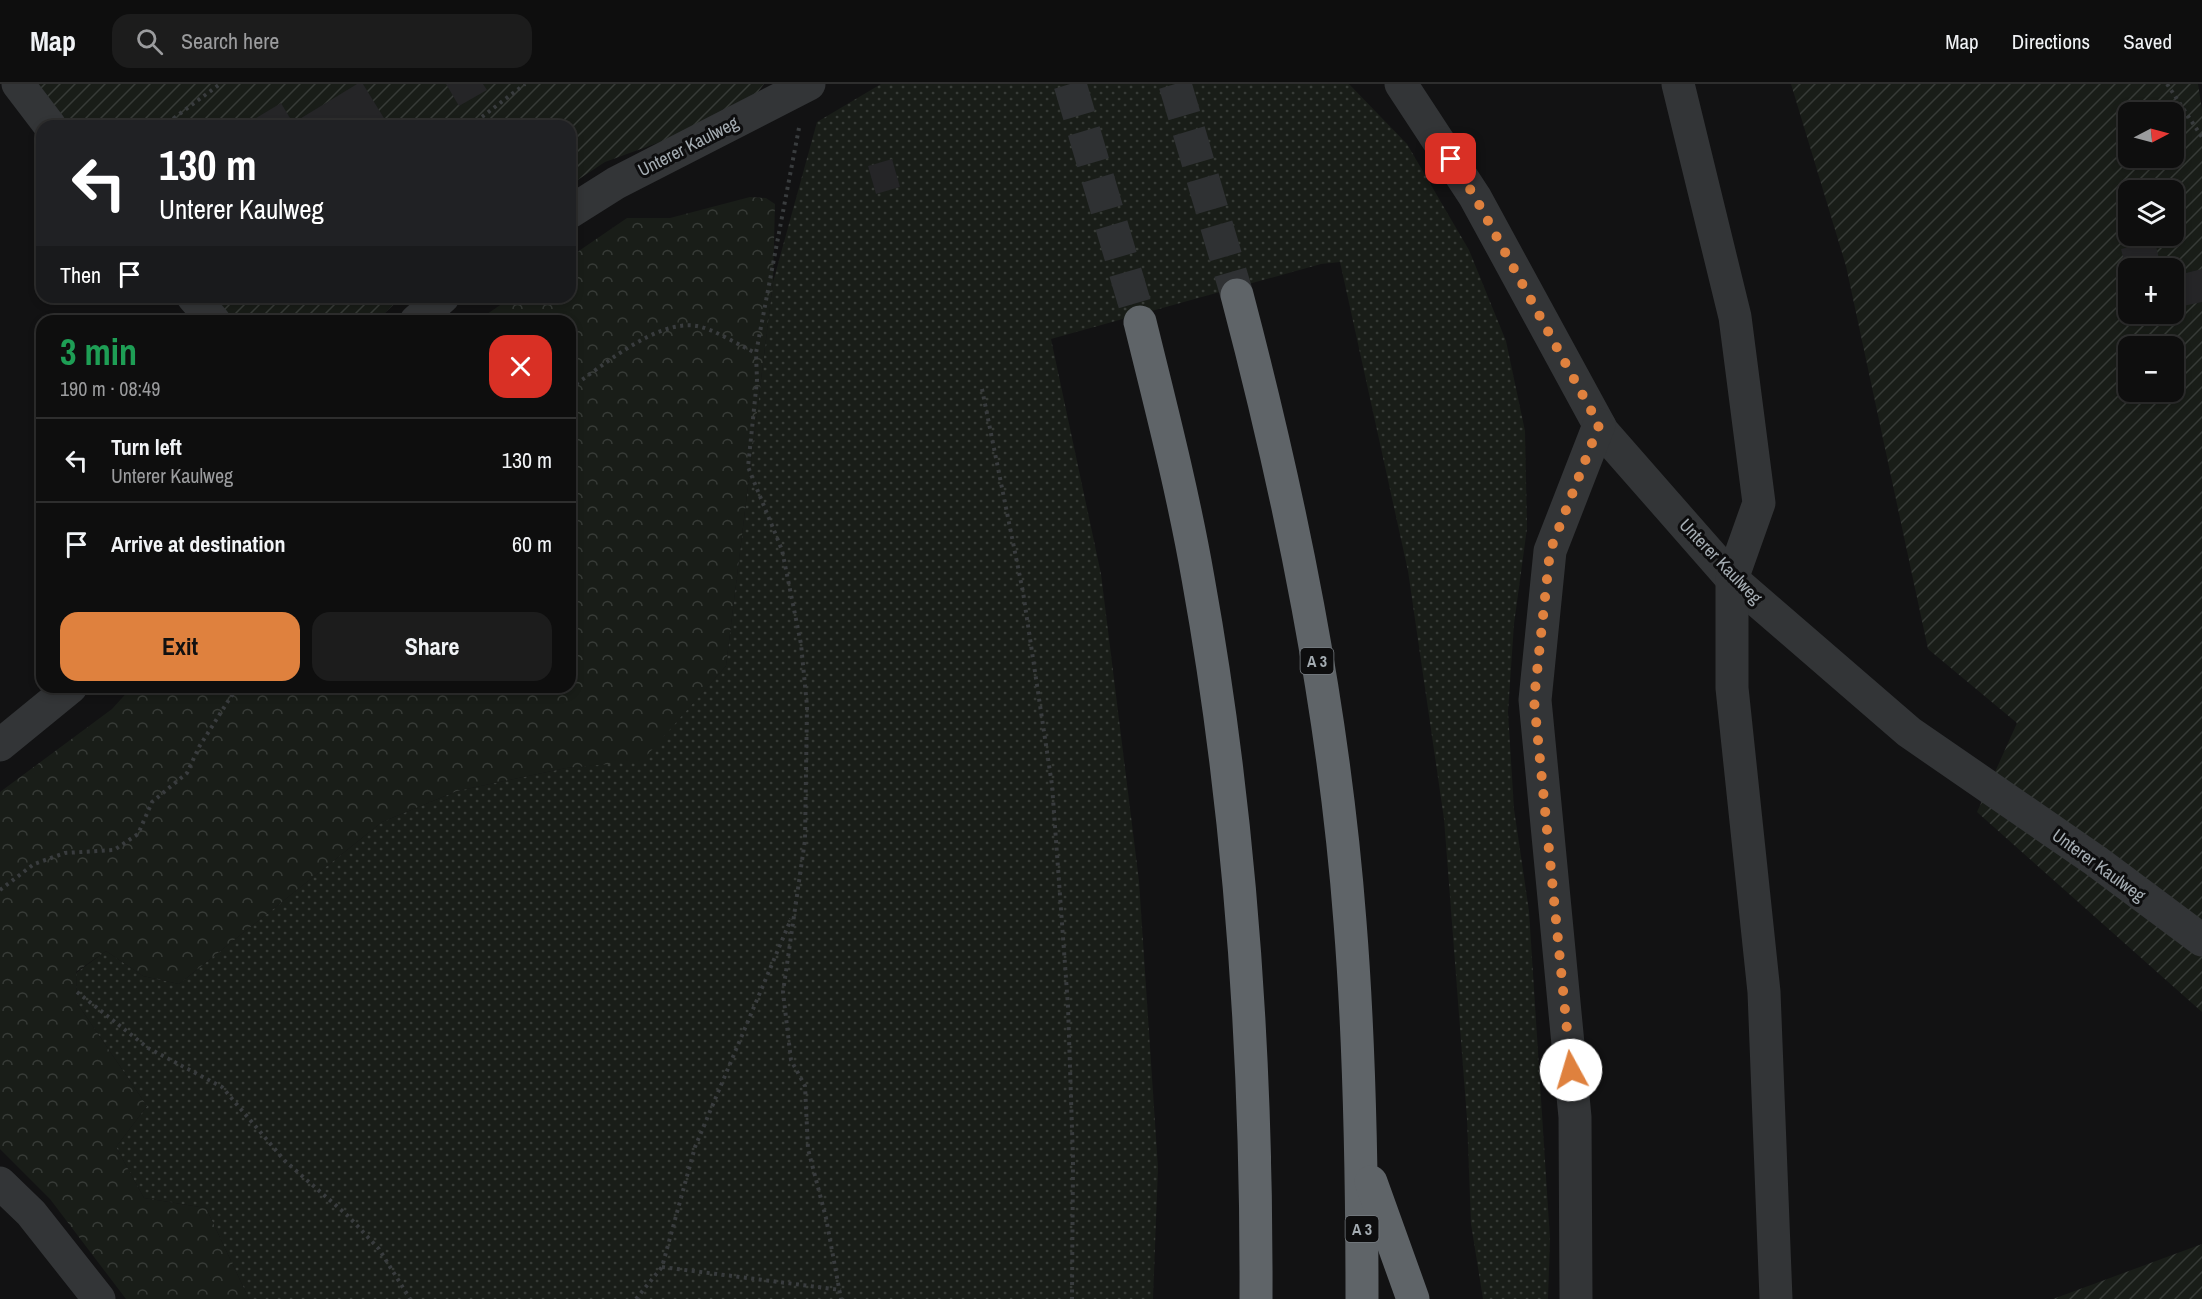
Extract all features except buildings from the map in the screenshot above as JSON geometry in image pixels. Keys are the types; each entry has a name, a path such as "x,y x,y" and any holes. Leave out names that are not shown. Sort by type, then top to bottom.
{"highway":[{"name":"A 3","path":"1237,295 1268,411 1315,646 1350,919 1362,1159 1362,1299"},
{"path":"1140,322 1176,469 1198,578 1231,803 1251,1030 1256,1299"},
{"path":"1362,1159 1413,1299"}],"street":[{"path":"18,84 45,120"},
{"name":"Unterer Kaulweg","path":"576,208 616,183 809,84"},
{"name":"Unterer Kaulweg","path":"1401,84 1475,197 1599,425 1732,579 1909,732 2096,861 2202,940"},
{"path":"1678,84 1735,316 1759,503 1732,579 1732,688 1764,992 1776,1299"},
{"path":"198,303 209,315"},
{"path":"423,315 436,303"},
{"path":"1576,1299 1575,1117 1534,700 1550,551 1599,425"},
{"path":"0,745 63,693"},
{"path":"0,1183 31,1213 99,1299"}],"path":[{"path":"174,120 220,84"},
{"path":"478,120 525,84"},
{"path":"809,84 782,206 756,353 757,380 748,467 782,550 801,644 807,706 805,840 783,992 791,1060 805,1086 808,1149 826,1218 841,1299"},
{"path":"2168,84 2202,137"},
{"path":"576,384 646,337 670,328 697,326 756,353"},
{"path":"982,389 1023,592 1052,785 1068,1006 1072,1159 1072,1299"},
{"path":"0,890 34,864 64,853 114,850 138,834 152,802 187,773 199,747 233,693"},
{"path":"636,1299 662,1267 695,1147 794,912"},
{"path":"77,992 148,1048 222,1087 285,1161 348,1216 379,1249 410,1299"},
{"path":"662,1267 841,1290"}],"green space":[{"path":"33,84 764,84 743,112 605,162 576,181 576,120 62,120"},
{"path":"881,84 1349,84 1407,144 1469,250 1506,341 1525,431 1527,528 1514,624 1508,712 1514,809 1529,911 1550,1239 1548,1299 1483,1299 1471,1224 1467,1119 1444,819 1408,571 1340,262 1321,264 1051,339 1101,574 1139,881 1158,1168 1153,1299 249,1299 206,1208 144,1198 116,1147 147,1106 77,1003 76,973 106,951 143,976 179,984 382,822 457,791 566,768 642,760 726,666 773,282 817,122"},
{"path":"1791,84 2198,84 2202,110 2202,1012 1977,812 2017,723 1928,649 1846,266"},
{"path":"750,197 766,198 775,204 773,282 726,666 642,761 566,768 457,791 382,822 179,984 143,976 106,951 76,972 77,1003 147,1106 116,1147 144,1198 206,1208 249,1299 126,1299 50,1199 0,1149 0,792 112,709 127,693 576,693 576,315 486,315 503,303 576,303 576,253 627,218 670,218"},
{"path":"213,303 396,303 382,315 223,315"},
{"path":"2202,1244 2202,1299 2053,1299"}],"tunnel":[{"path":"1070,84 1140,322"},
{"path":"1175,84 1237,295"}],"route":[{"path":"1451,159 1475,197 1599,425 1550,551 1534,700 1571,1070"}]}
